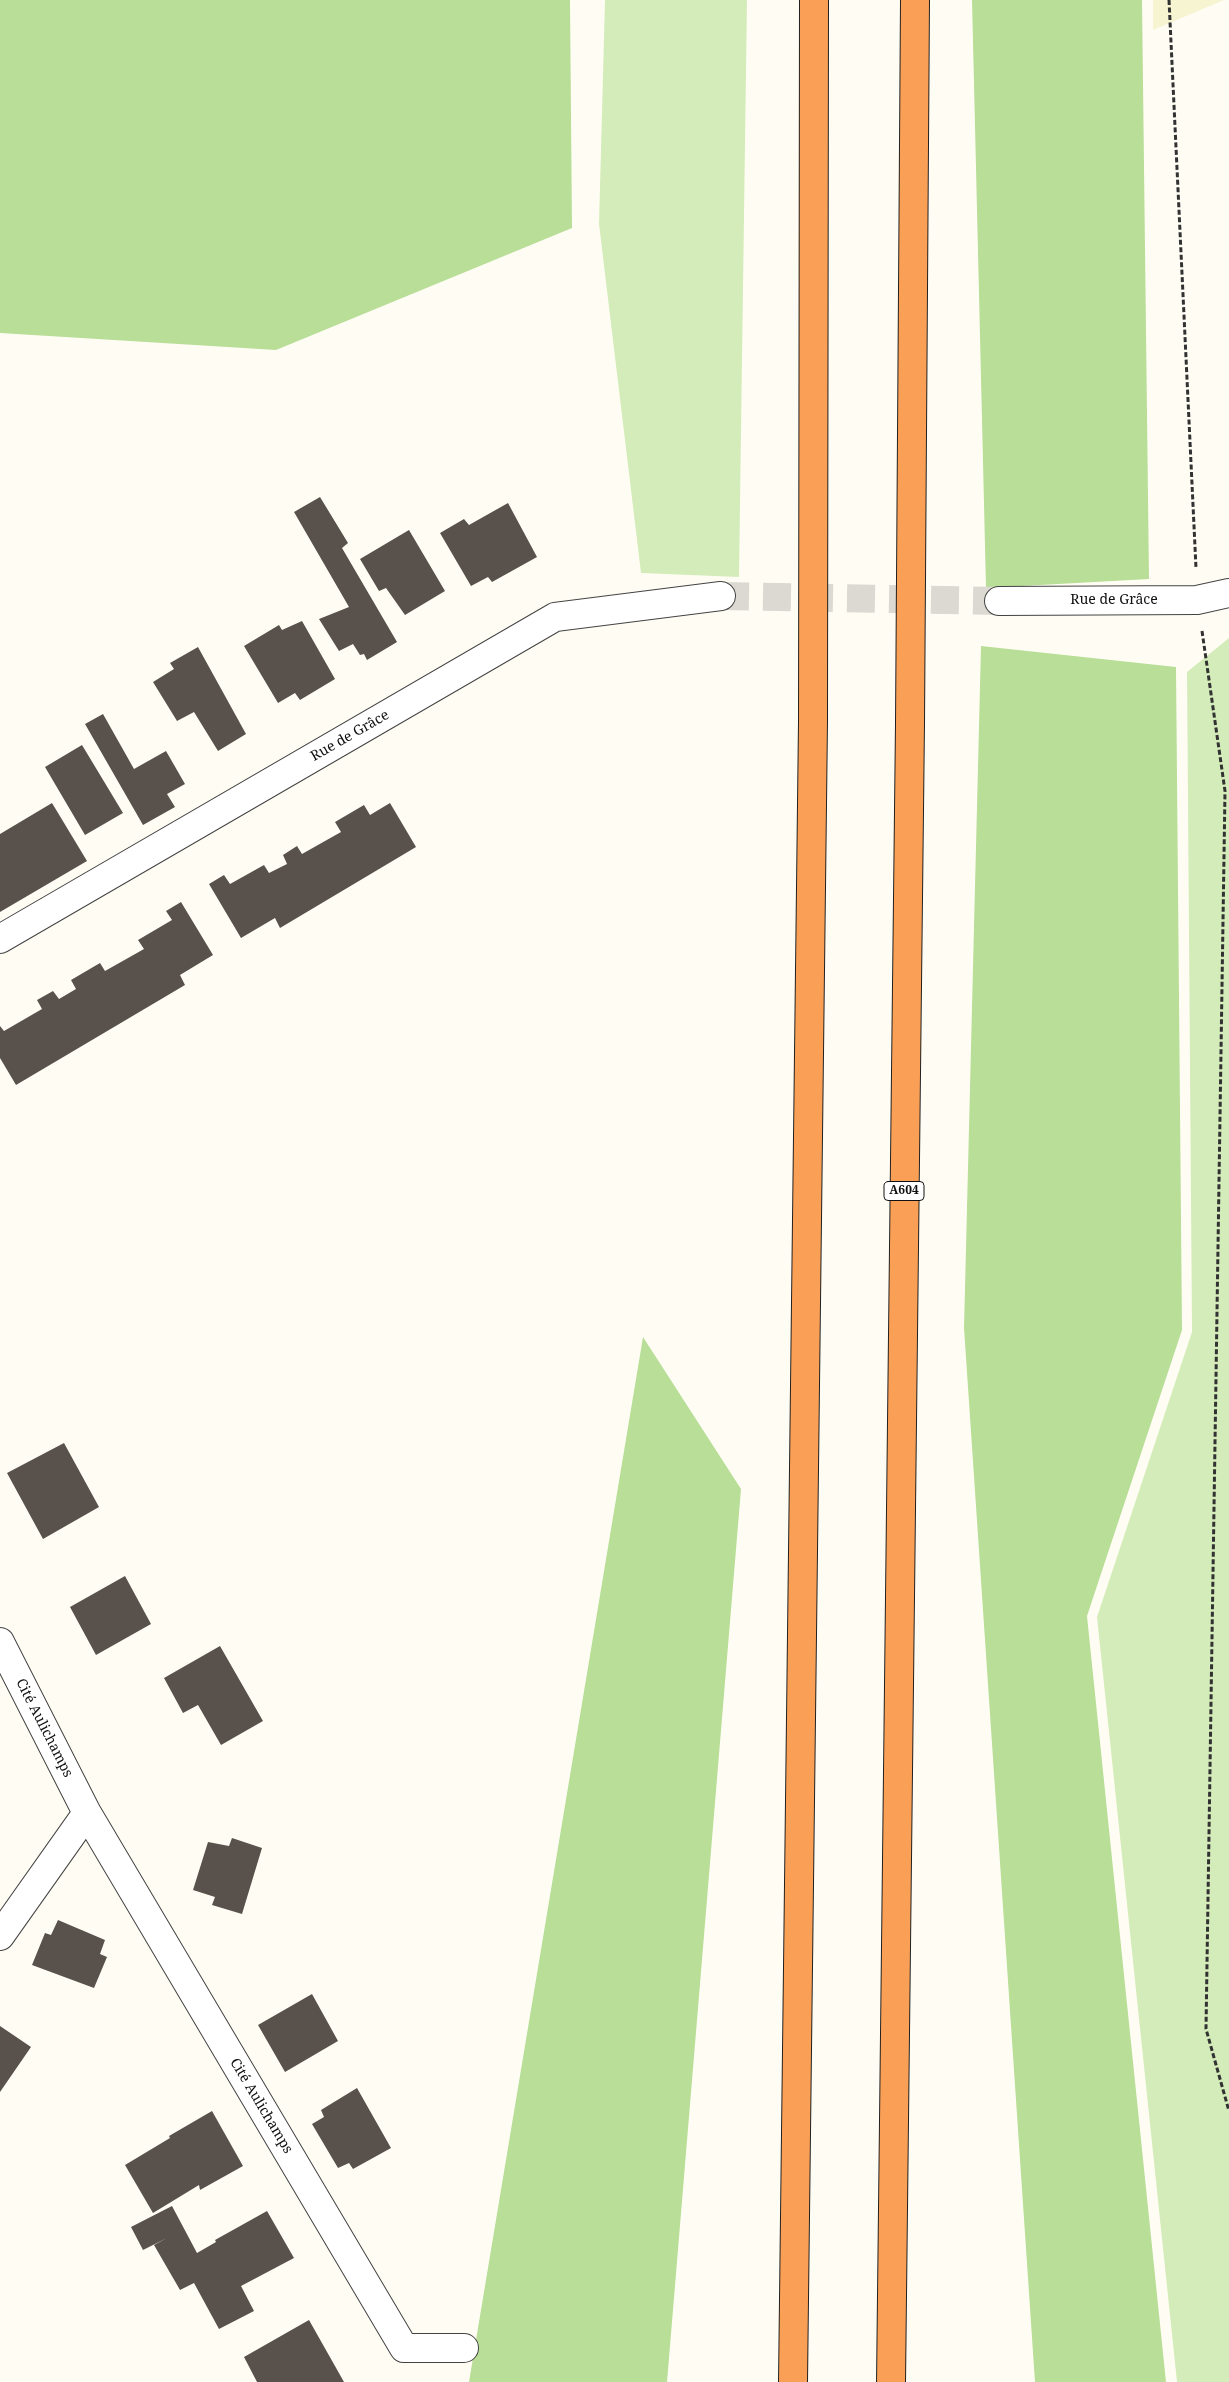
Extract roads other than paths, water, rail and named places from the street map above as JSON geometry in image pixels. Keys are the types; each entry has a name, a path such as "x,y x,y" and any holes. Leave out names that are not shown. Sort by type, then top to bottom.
{"highway":[{"path":"793,2382 813,721 814,0"},
{"name":"A604","path":"891,2382 910,713 915,0"}],"street":[{"name":"Rue de Grâce","path":"999,601 1197,600 1229,592"},
{"name":"Rue de Grâce","path":"0,939 555,617 721,596"},
{"name":"Cité Aulichamps","path":"0,1642 87,1813 404,2348 464,2348"},
{"path":"0,1936 87,1813"}],"tunnel":[{"path":"721,596 999,601"}]}
